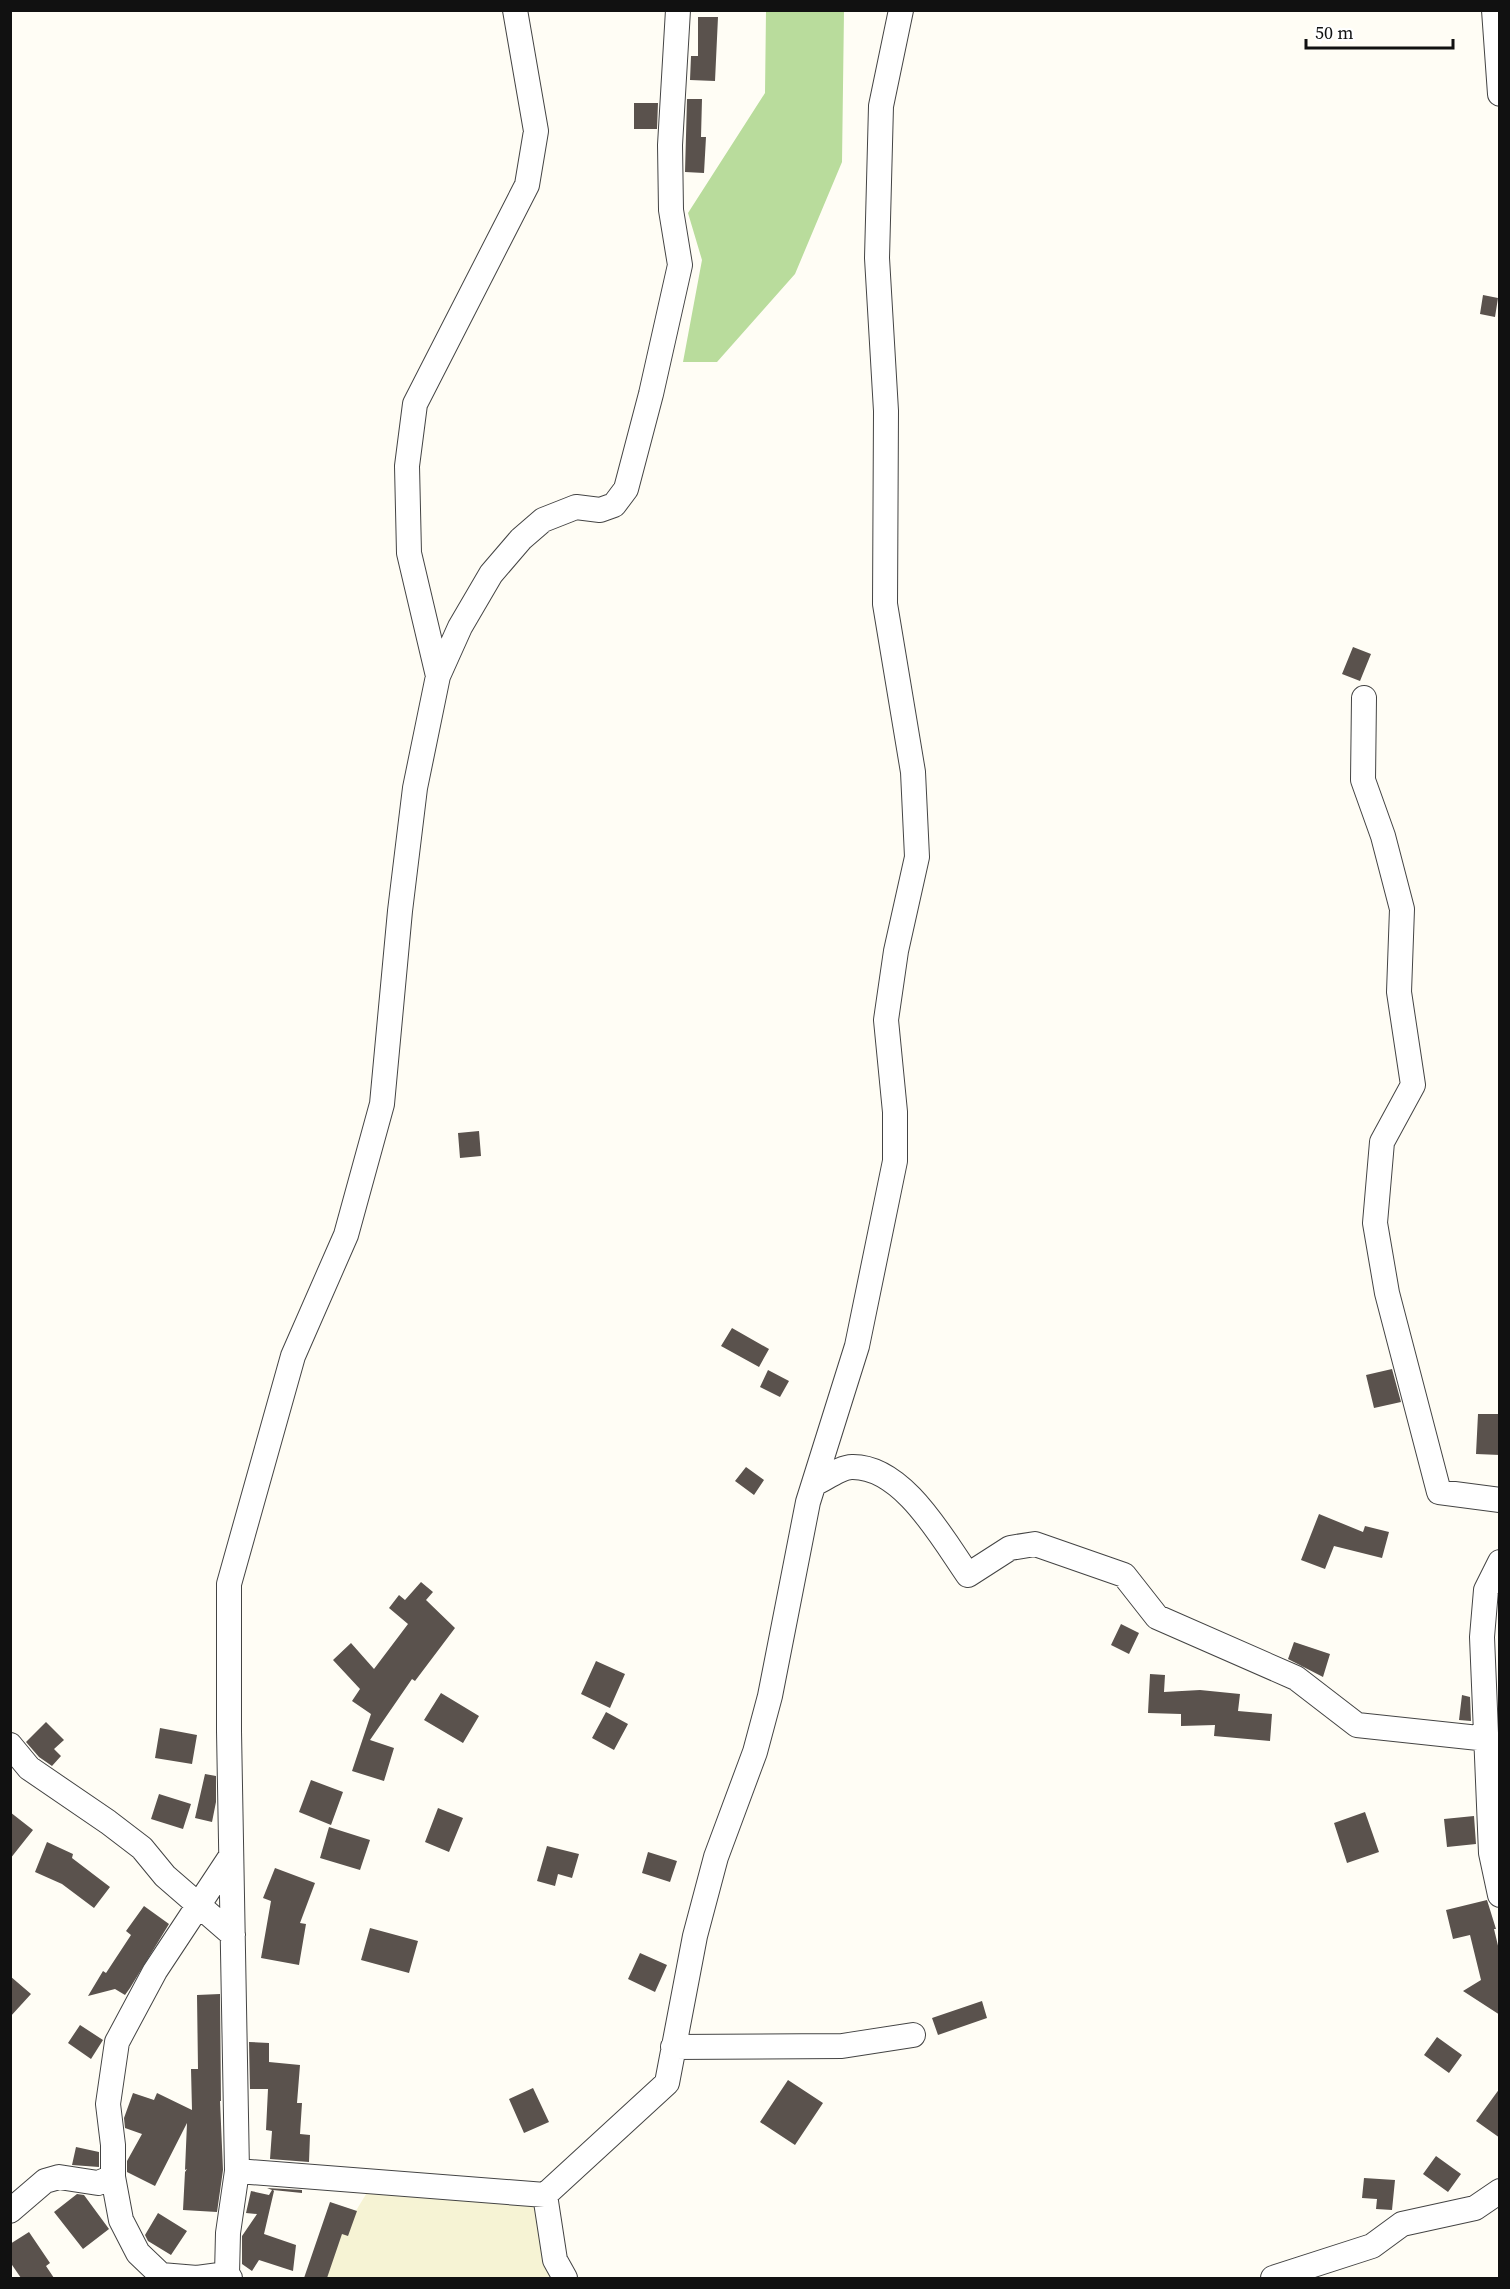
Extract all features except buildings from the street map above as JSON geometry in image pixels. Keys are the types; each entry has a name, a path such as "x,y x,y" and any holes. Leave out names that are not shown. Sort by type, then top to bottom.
{"street":[{"path":"438,676 409,553 407,466 415,404 527,185 536,131 515,10"},
{"path":"231,1856 155,1971 117,2042 108,2104 113,2145 113,2177 121,2220 138,2253 161,2275 197,2278 228,2276 228,2234 237,2171 229,1584 293,1356 346,1235 382,1104 400,911 414,800 438,676 460,627 491,574 521,539 543,520 576,507 600,510 614,505 626,489 651,394 680,265 671,210 670,145 678,10"},
{"path":"237,2171 545,2195 667,2083 695,1936 716,1857 755,1752 770,1696 808,1502 857,1346 895,1161 895,1112 886,1020 896,951 917,856 913,772 885,604 886,411 878,258 881,106 901,10"},
{"path":"1494,10 1500,94"},
{"path":"1364,698 1363,780 1383,836 1402,909 1399,992 1413,1085 1382,1142 1375,1223 1387,1293 1439,1492 1500,1500"},
{"path":"814,1484 850,1467 874,1470 915,1499 968,1575 1010,1548 1035,1544 1124,1575 1157,1617 1296,1678 1357,1725 1488,1740"},
{"path":"1500,1562 1486,1590 1482,1637 1491,1853 1500,1895"},
{"path":"10,1745 29,1768 108,1822 141,1848 165,1876 233,1935"},
{"path":"674,2047 842,2046 913,2035"},
{"path":"10,2211 45,2181 59,2177 98,2183 113,2177"},
{"path":"1273,2278 1372,2246 1402,2224 1475,2208 1500,2191"},
{"path":"545,2195 555,2260 565,2278"}],"shaded area":[{"path":"371,2186 542,2195 552,2278 315,2278"}],"green space":[{"path":"766,11 844,11 842,162 795,274 717,362 683,362 702,260 688,213 765,93"}]}
